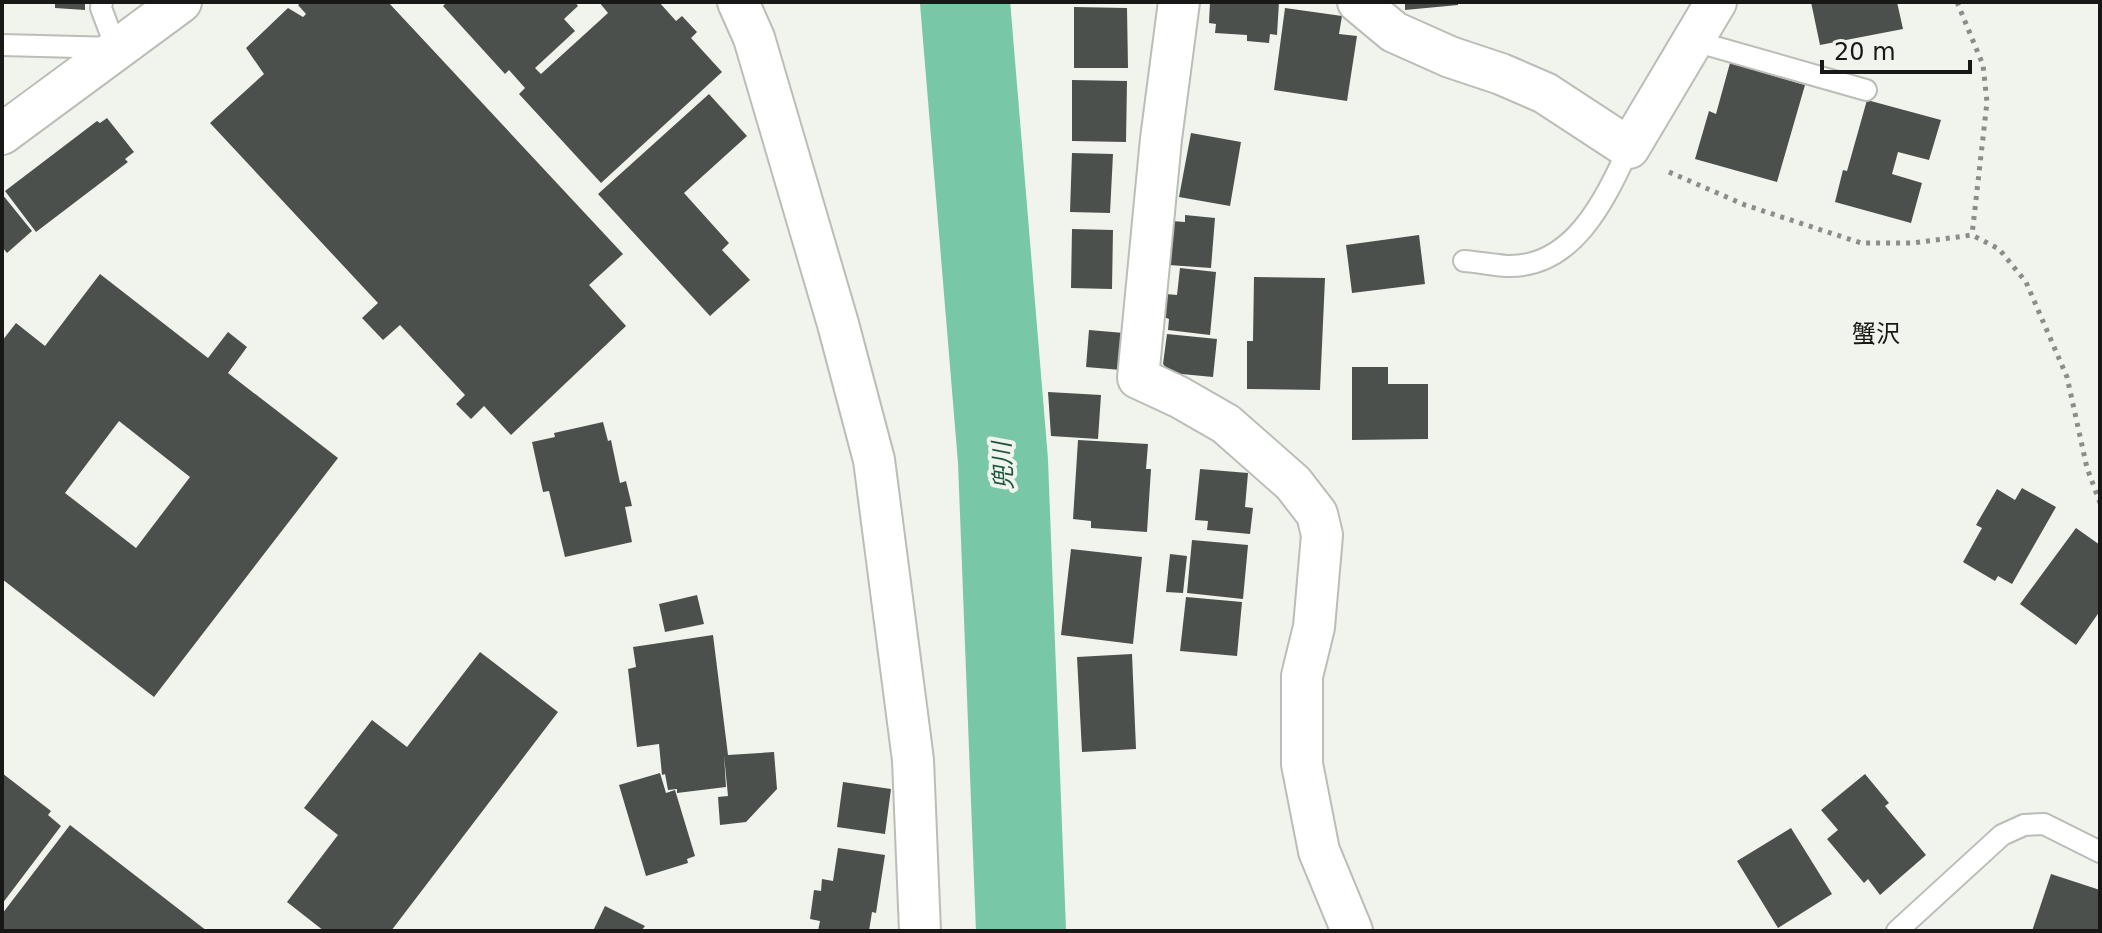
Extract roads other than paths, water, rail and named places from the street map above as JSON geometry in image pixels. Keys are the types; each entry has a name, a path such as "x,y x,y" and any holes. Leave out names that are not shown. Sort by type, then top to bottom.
{"street":[{"path":"2,134 181,2"},
{"path":"738,2 758,53 838,324 874,460 913,760 920,931"},
{"path":"1179,2 1161,139 1138,378 1226,424 1293,483 1317,514 1322,535 1314,627 1302,676 1302,764 1319,851 1352,931"},
{"path":"1358,2 1394,32 1545,93 1629,148 1716,2"}],"lane":[{"path":"2,45 116,48 101,8 102,2"},
{"path":"1694,41 1866,90"},
{"path":"1464,261 1510,266 1533,262 1564,249 1590,220 1609,190 1629,148"},
{"path":"1897,931 2002,835 2024,825 2044,824 2100,852"}],"waterway":[{"name":"兜川","path":"965,2 1003,461 1021,931"}],"district":[{"name":"蟹沢","path":"1876,334"}]}
